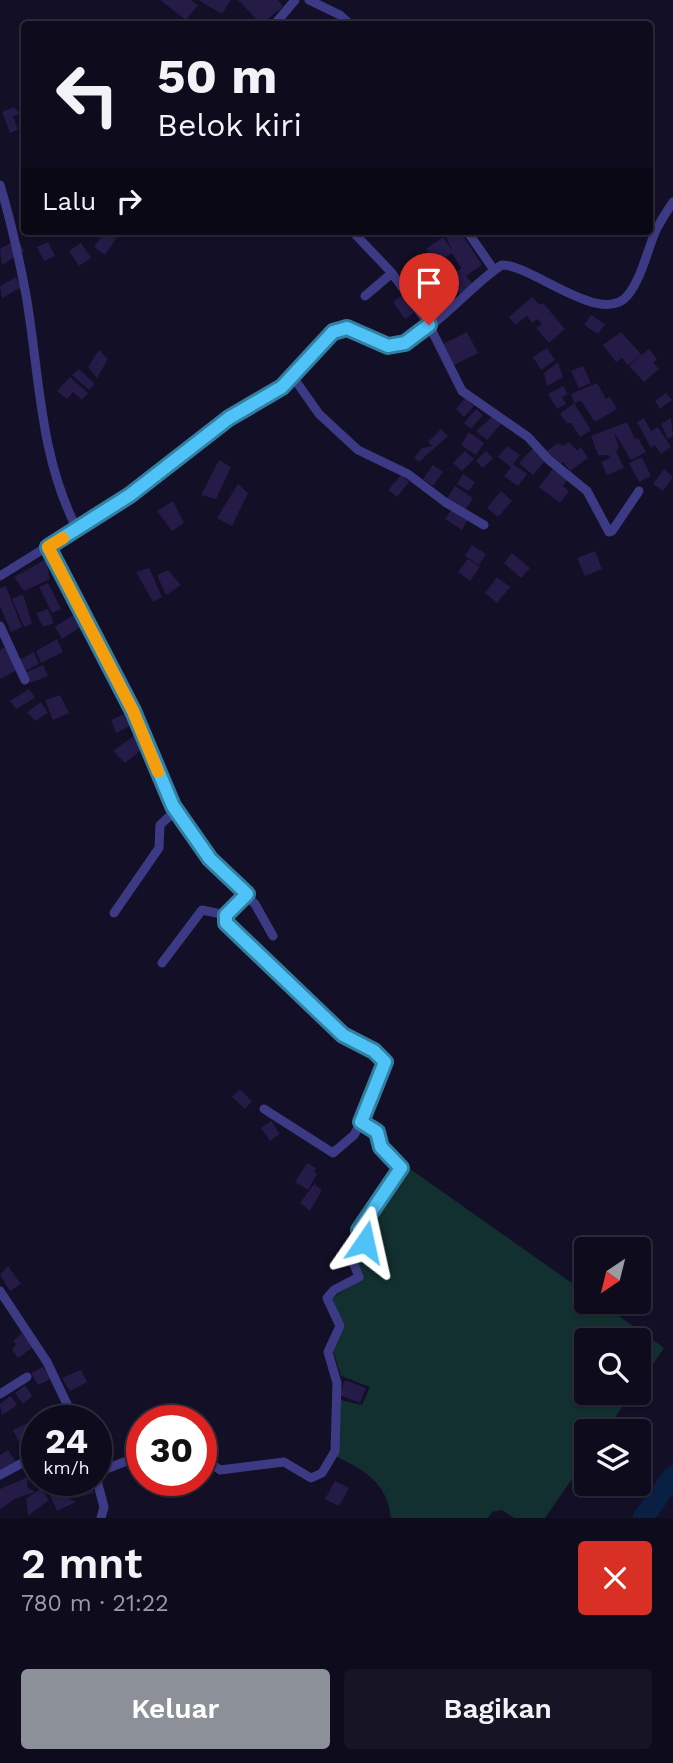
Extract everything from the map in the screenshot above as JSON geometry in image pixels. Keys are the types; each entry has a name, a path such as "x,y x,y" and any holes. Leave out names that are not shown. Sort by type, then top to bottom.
{"street":[{"path":"278,21 295,0"},
{"path":"309,0 347,21"},
{"path":"0,185 26,295 50,460 60,495 77,529"},
{"path":"0,576 130,495 229,418 267,397 293,377 325,339 340,329 356,331 378,344 388,346 405,343 494,270 509,265 582,300 612,304 621,301 631,290 657,227 673,202"},
{"path":"356,235 391,273 429,325 462,391 528,437 549,460 587,491 608,532 612,531 639,491"},
{"path":"470,235 494,270"},
{"path":"365,296 391,273"},
{"path":"293,377 320,414 358,450 408,474 445,502 484,525"},
{"path":"48,547 133,711 176,810 210,859 247,894 273,936"},
{"path":"0,626 25,680"},
{"path":"114,913 159,848 160,825 176,810"},
{"path":"247,894 226,915 226,923 280,978 343,1035 374,1051 385,1062 354,1135 332,1153 264,1109"},
{"path":"162,963 199,912 204,909 226,915"},
{"path":"217,1468 220,1470 284,1462 304,1475 316,1478 335,1454 337,1383 328,1352 340,1326 327,1298 334,1290 359,1277 353,1262 365,1242 359,1230 401,1168 381,1147 377,1132 361,1122"},
{"path":"0,1291 47,1362 67,1405"},
{"path":"0,1394 27,1377"},
{"path":"0,1475 21,1464"},
{"path":"101,1496 104,1507 101,1518"}],"green space":[{"path":"406,1166 574,1285 574,1314 616,1314 636,1328 574,1328 574,1405 623,1405 614,1419 574,1419 574,1476 545,1518 514,1518 502,1510 492,1512 488,1518 391,1518 389,1506 380,1487 366,1473 337,1457 341,1400 362,1405 370,1387 341,1376 333,1350 345,1327 332,1298 363,1278 357,1263 370,1243 363,1230"},
{"path":"651,1339 664,1348 651,1367"}],"building":[{"path":"160,0 191,0 198,5 186,20"},
{"path":"198,0 231,0 222,14"},
{"path":"238,0 278,0 283,7 265,21 258,21"},
{"path":"14,107 20,114 13,116 18,130 10,133 2,112"},
{"path":"102,235 118,236 105,255 94,247"},
{"path":"463,235 482,265 466,276 473,284 460,295 448,279 461,268 452,253 436,263 426,249 443,237 453,252 446,237"},
{"path":"17,239 24,251 2,265 0,249"},
{"path":"48,242 55,256 44,261 37,247"},
{"path":"81,243 91,258 79,266 69,251"},
{"path":"16,277 22,287 2,298 0,286"},
{"path":"428,292 442,310 431,319 417,301"},
{"path":"403,295 415,312 405,319 393,302"},
{"path":"532,297 540,305 543,303 565,329 549,343 536,328 542,324 537,319 532,323 527,316 515,325 509,317"},
{"path":"591,315 605,324 598,334 584,325"},
{"path":"467,332 478,353 454,365 443,344"},
{"path":"621,332 642,355 628,365 622,358 616,362 603,345"},
{"path":"547,348 555,360 541,370 533,357"},
{"path":"649,349 657,359 653,363 659,369 644,382 629,366"},
{"path":"99,350 108,359 97,378 88,367"},
{"path":"558,362 563,377 547,386 544,373"},
{"path":"583,366 591,383 579,388 571,371"},
{"path":"79,369 95,384 89,390 72,375"},
{"path":"70,377 88,393 82,400 73,392 67,399 57,391"},
{"path":"597,383 606,399 610,397 617,409 595,422 581,401 574,403 571,394"},
{"path":"563,386 568,394 562,397 566,404 557,409 548,394"},
{"path":"666,393 672,400 660,409 655,401"},
{"path":"465,398 474,406 464,417 456,409"},
{"path":"574,403 591,430 580,437 571,423 567,423 560,414"},
{"path":"476,409 483,415 471,429 464,423"},
{"path":"493,416 502,423 487,440 476,431"},
{"path":"644,418 651,431 658,427 671,447 661,454 655,445 651,448 637,422"},
{"path":"671,418 673,436 668,439 661,424"},
{"path":"627,422 635,439 638,438 646,452 631,460 614,432 619,448 616,451 624,468 607,475 601,462 610,458 609,455 598,455 591,436"},
{"path":"441,429 448,436 419,462 414,458 422,448 432,446 428,442"},
{"path":"469,432 484,443 476,455 461,445"},
{"path":"569,442 577,450 581,447 588,458 570,471 563,462 558,466 547,451 558,443 563,446"},
{"path":"536,445 546,460 533,475 519,463"},
{"path":"507,446 520,455 513,464 527,474 518,486 504,476 511,467 498,457"},
{"path":"465,451 474,459 462,471 453,463"},
{"path":"486,451 493,458 483,468 476,461"},
{"path":"642,457 651,476 639,482 629,463"},
{"path":"219,460 231,467 216,499 201,495"},
{"path":"433,465 443,472 433,486 423,479"},
{"path":"555,466 570,477 563,486 569,491 560,503 539,487"},
{"path":"664,469 673,477 663,491 653,484"},
{"path":"463,474 475,482 469,491 457,484"},
{"path":"401,475 409,482 397,497 388,490"},
{"path":"238,484 248,493 232,526 217,518"},
{"path":"455,486 473,498 465,510 447,498"},
{"path":"501,491 512,501 498,517 487,508"},
{"path":"173,501 184,523 172,531 157,511"},
{"path":"452,509 468,519 462,530 445,519"},
{"path":"472,545 486,554 479,565 465,556"},
{"path":"595,551 602,569 585,576 577,558"},
{"path":"512,553 530,568 521,578 504,563"},
{"path":"46,559 50,579 24,591 14,577"},
{"path":"468,559 480,567 470,581 458,572"},
{"path":"149,568 162,597 153,602 136,572"},
{"path":"168,570 181,585 166,595 157,575"},
{"path":"497,577 510,587 497,603 485,593"},
{"path":"48,583 61,609 52,613 39,587"},
{"path":"6,586 22,627 11,632 0,606 0,588"},
{"path":"23,594 32,624 24,627 12,599"},
{"path":"48,609 54,623 43,627 36,613"},
{"path":"78,612 84,625 62,639 55,627"},
{"path":"57,639 63,652 41,663 36,651"},
{"path":"5,647 17,670 0,679 0,650"},
{"path":"34,652 39,664 25,671 19,660"},
{"path":"43,665 48,676 30,683 25,673"},
{"path":"29,689 35,698 16,709 10,701"},
{"path":"60,695 69,713 53,720 45,700"},
{"path":"41,702 48,713 35,721 27,712"},
{"path":"130,711 134,724 116,733 111,720"},
{"path":"135,735 141,750 125,763 113,751"},
{"path":"240,1089 252,1101 245,1109 232,1097"},
{"path":"271,1121 280,1134 270,1141 261,1128"},
{"path":"307,1163 316,1168 314,1172 317,1174 308,1190 295,1182"},
{"path":"314,1184 322,1190 310,1211 300,1203"},
{"path":"8,1266 21,1284 10,1291 0,1275"},
{"path":"22,1333 33,1347 18,1358 12,1350 16,1344 13,1341"},
{"path":"43,1367 51,1379 38,1385 31,1373"},
{"path":"81,1370 87,1382 70,1391 62,1378"},
{"path":"345,1380 366,1388 360,1403 339,1395"},
{"path":"25,1385 32,1396 23,1404 15,1393"},
{"path":"11,1396 17,1405 2,1415 0,1404"},
{"path":"21,1426 21,1447 13,1430"},
{"path":"8,1450 16,1462 0,1471 0,1455"},
{"path":"21,1480 23,1496 14,1499 0,1510 0,1489"},
{"path":"335,1481 349,1488 339,1506 325,1499"},
{"path":"30,1496 46,1496 49,1500 28,1516 26,1499"},
{"path":"50,1496 65,1496 76,1502 57,1511"}],"waterway":[{"path":"643,1518 673,1476"}],"slow traffic":[{"path":"63,538 48,547 133,711 158,772"}],"route":[{"path":"365,1242 359,1230 402,1166 381,1147 377,1132 361,1122 385,1062 374,1051 343,1035 280,978 224,920 247,894 234,885 210,859 173,806 133,711 48,547 130,495 229,418 282,387 333,332 347,328 378,344 398,346 429,325"}]}
